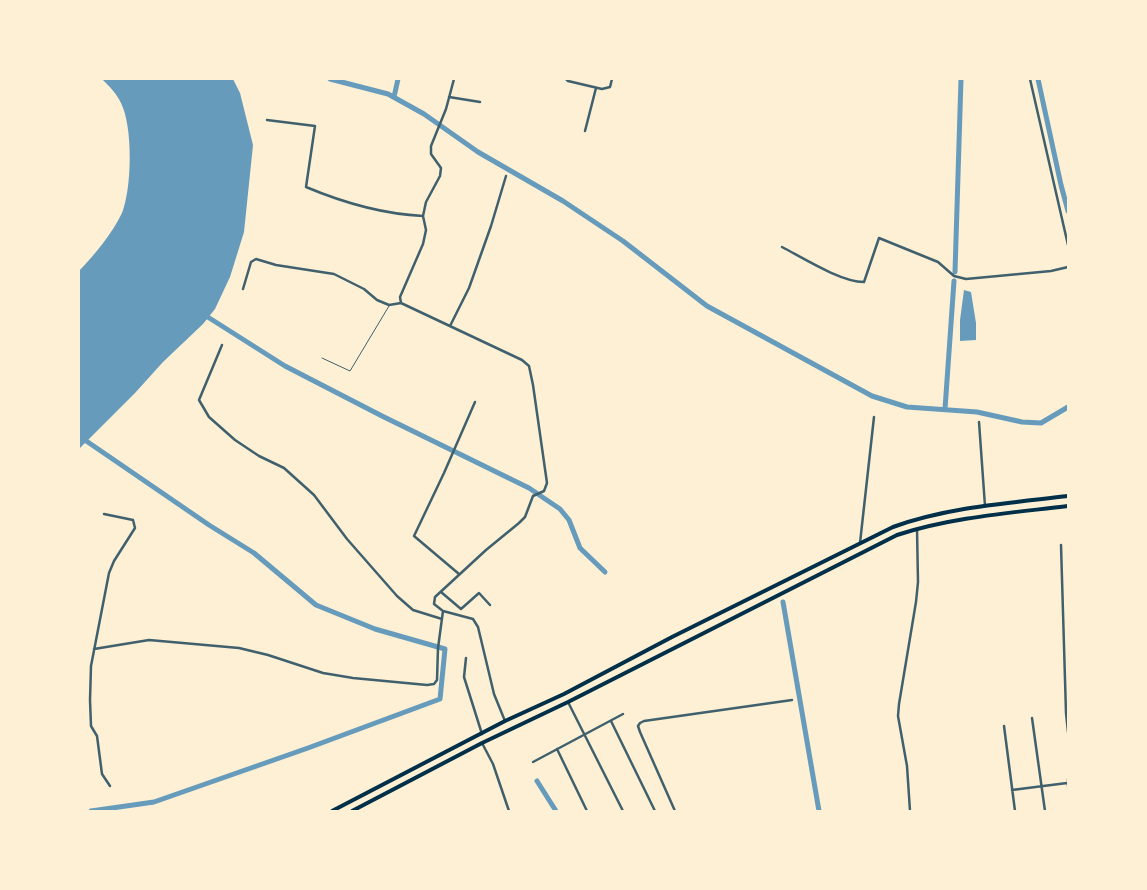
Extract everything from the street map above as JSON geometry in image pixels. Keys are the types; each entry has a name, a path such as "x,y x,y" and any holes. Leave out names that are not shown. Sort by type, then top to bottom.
{"main road":[{"path":"332,811 505,721 564,694 672,637 893,527 944,512 1068,496"},
{"path":"352,811 482,743 568,702 897,535 952,521 1068,506"},
{"path":"564,694 568,702"}],"street":[{"path":"401,303 400,297 426,230 423,216 426,202 440,176 442,168 431,154 431,146 446,109 454,79"},
{"path":"566,79 596,88 610,87 612,79"},
{"path":"1030,79 1068,245"},
{"path":"585,131 596,88"},
{"path":"449,97 480,102"},
{"path":"267,120 315,126 306,188 362,206 423,216"},
{"path":"450,326 469,288 506,176"},
{"path":"782,247 818,267 855,282 864,282 879,238 938,262 954,276 966,279 1051,271 1068,267"},
{"path":"243,289 251,262 256,259 276,265 334,274 364,289 377,300 389,305 401,303 522,360 529,366 534,385 547,483 544,491 533,496 524,517 519,523 459,574 434,600 434,604 443,611 473,619 478,627 494,694 505,721"},
{"path":"222,345 201,391 199,400 209,417 235,440 259,456 284,468 314,495 347,539 397,596 413,610 442,619"},
{"path":"459,574 414,536 476,402"},
{"path":"860,543 874,417"},
{"path":"979,422 985,506"},
{"path":"104,514 133,520 135,528 114,561 109,574 90,666 90,726 97,736 102,774 110,786"},
{"path":"910,811 907,766 898,716 917,592 917,529"},
{"path":"1061,544 1068,732"},
{"path":"441,592 461,609"},
{"path":"458,614 479,593 490,605"},
{"path":"1063,599 1068,599"},
{"path":"94,649 149,640 240,648 323,673 353,678 428,685 434,684 437,680 438,648 443,611"},
{"path":"466,658 464,677 482,734"},
{"path":"675,811 638,728 640,723 792,700"},
{"path":"568,702 623,811"},
{"path":"533,762 623,714"},
{"path":"1032,718 1044,811"},
{"path":"611,721 655,811"},
{"path":"1004,726 1015,811"},
{"path":"482,743 493,764 509,811"},
{"path":"557,749 587,811"},
{"path":"1012,790 1068,783"}],"lane":[{"path":"322,358 350,371 389,305"}],"water":[{"path":"102,79 233,79 240,93 253,145 244,232 230,277 215,309 203,324 163,362 79,449 79,271 103,243 122,213 128,189 130,158 128,127 125,114 117,96"},
{"path":"964,290 971,292 976,323 976,340 960,341 960,320"}],"waterway":[{"path":"330,79 388,94 424,114 478,152 563,201 623,241 707,306 872,396 907,407 977,412 1022,422 1041,423 1068,407"},
{"path":"394,97 398,79"},
{"path":"955,272 961,79"},
{"path":"1038,79 1068,211"},
{"path":"945,409 954,281"},
{"path":"203,314 285,366 529,488 560,509 569,520 580,548 605,572"},
{"path":"79,436 209,525 254,553 316,605 375,629 445,649 440,699 154,802 91,811"},
{"path":"783,602 819,811"},
{"path":"537,781 556,811"}]}
